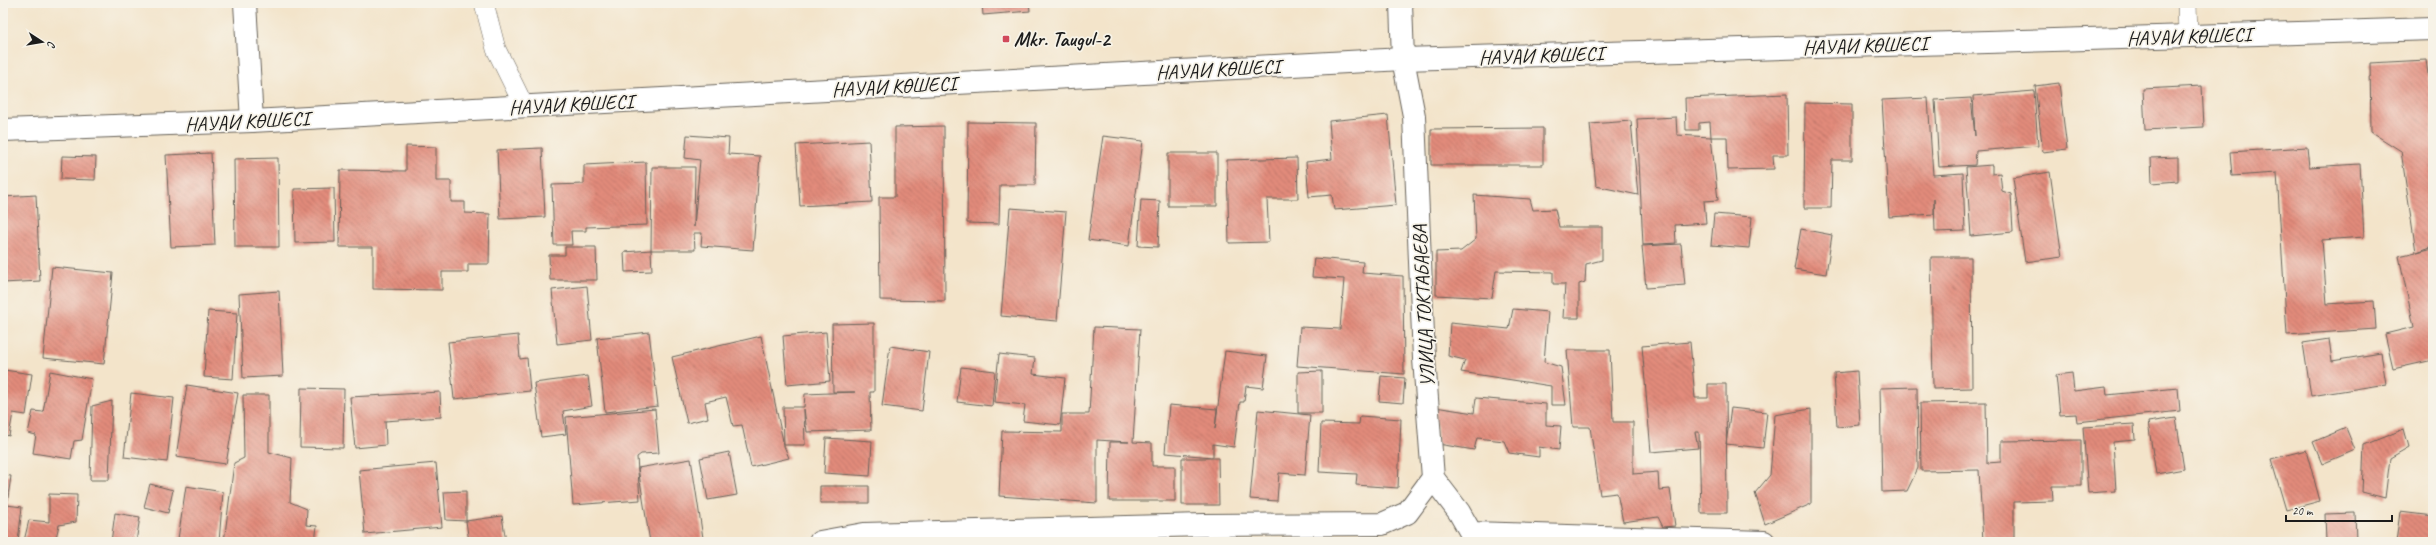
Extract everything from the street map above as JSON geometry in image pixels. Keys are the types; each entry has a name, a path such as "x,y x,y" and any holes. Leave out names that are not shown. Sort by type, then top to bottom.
{"street":[{"path":"245,3 252,122"},
{"name":"УЛИЦА ТОКТАБАЕВА","path":"1401,3 1403,59 1414,116 1424,359 1433,478"},
{"name":"НАУАИ КӨШЕСІ","path":"3,130 252,122 1403,59 2433,29"},
{"path":"820,542 864,534 1204,525 1382,524 1407,513 1433,478 1471,538 1751,542"}],"lane":[{"path":"484,3 496,49 524,106"},
{"path":"2187,3 2188,36"}],"building":[{"path":"982,3 1029,3 1030,11 983,15"},
{"path":"2426,60 2433,110 2433,246 2417,252 2433,248 2433,360 2393,369 2385,334 2414,327 2399,256 2416,252 2401,151 2371,132 2370,63"},
{"path":"2059,83 2067,149 2043,152 2035,86"},
{"path":"2202,86 2204,127 2145,130 2143,89"},
{"path":"2034,91 2038,146 1976,151 1975,165 1939,167 1935,100 1971,98 1975,136 1973,96"},
{"path":"1787,94 1788,155 1773,155 1774,169 1728,170 1727,137 1711,137 1710,122 1699,123 1699,130 1686,130 1685,98"},
{"path":"1928,98 1933,175 1963,173 1965,231 1935,232 1934,199 1934,214 1889,217 1882,100"},
{"path":"1805,103 1852,104 1852,160 1832,160 1831,208 1804,208"},
{"path":"1388,115 1396,205 1334,210 1332,195 1309,197 1306,162 1332,159 1329,121"},
{"path":"1676,117 1677,135 1711,137 1718,200 1704,201 1706,223 1675,225 1676,243 1643,245 1637,119"},
{"path":"1631,121 1638,195 1596,186 1590,124"},
{"path":"968,122 1036,123 1035,185 1000,185 999,224 967,223"},
{"path":"944,126 945,301 880,300 879,197 895,197 895,127"},
{"path":"1543,128 1543,165 1431,165 1431,129"},
{"path":"687,135 729,138 728,154 760,156 753,250 701,246 702,233 694,233 695,250 651,250 652,167 695,167 694,227 700,160 685,158"},
{"path":"1103,136 1143,141 1129,246 1088,240"},
{"path":"869,141 872,202 800,206 796,145"},
{"path":"406,146 436,147 436,181 451,181 451,202 465,202 465,213 490,214 489,264 468,264 468,272 442,272 442,290 373,289 373,247 339,247 340,170 406,171"},
{"path":"2307,147 2309,167 2360,164 2364,237 2322,240 2327,304 2374,301 2376,329 2287,335 2277,173 2232,176 2230,152"},
{"path":"542,148 545,217 500,219 497,150"},
{"path":"211,153 215,245 171,247 166,155"},
{"path":"1168,153 1217,153 1217,206 1168,206"},
{"path":"62,156 96,157 95,180 61,179"},
{"path":"2178,157 2178,181 2152,183 2151,158"},
{"path":"278,158 279,247 235,247 234,159"},
{"path":"1297,158 1298,199 1267,199 1269,242 1229,243 1227,160"},
{"path":"646,162 647,225 586,227 586,231 571,231 572,245 554,245 552,185 584,184 584,165"},
{"path":"1992,165 1992,174 2000,173 2002,191 2011,194 2013,232 1971,236 1966,167"},
{"path":"2050,172 2062,257 2025,262 2013,178"},
{"path":"334,188 335,242 295,243 294,189"},
{"path":"36,195 40,281 3,283 3,197"},
{"path":"1474,195 1530,199 1533,210 1555,209 1559,227 1602,227 1602,260 1586,264 1585,282 1579,284 1579,318 1563,318 1565,284 1553,284 1553,272 1496,271 1492,298 1436,295 1436,252 1461,251 1476,239"},
{"path":"1141,200 1160,201 1158,247 1138,246"},
{"path":"1010,208 1066,212 1057,321 1001,316"},
{"path":"1714,214 1752,217 1749,248 1711,245"},
{"path":"1801,229 1832,235 1826,274 1794,269"},
{"path":"1681,244 1685,285 1646,288 1642,246"},
{"path":"565,247 596,247 597,280 550,280 549,255 565,255"},
{"path":"651,250 652,271 625,272 624,252"},
{"path":"1931,257 1971,257 1972,388 1933,389"},
{"path":"1314,258 1363,262 1362,273 1403,276 1404,374 1297,366 1300,327 1340,329 1344,279 1312,277"},
{"path":"52,267 113,273 104,364 43,358"},
{"path":"587,286 592,340 557,344 552,290"},
{"path":"279,291 283,376 243,378 239,294"},
{"path":"1513,309 1548,312 1544,362 1561,367 1566,405 1551,405 1551,386 1461,372 1465,360 1448,356 1450,323 1509,329"},
{"path":"208,311 237,313 233,379 204,377"},
{"path":"874,323 874,392 870,392 871,430 807,432 804,409 805,445 784,445 783,407 804,407 805,394 855,392 833,392 832,324"},
{"path":"1094,327 1140,329 1133,442 1152,443 1152,466 1175,466 1175,501 1109,501 1110,442 1129,442 1097,440 1097,503 999,496 1002,431 1062,432 1062,414 1089,414"},
{"path":"649,332 658,406 605,412 597,338"},
{"path":"826,332 830,381 787,385 783,336"},
{"path":"518,335 520,359 527,358 530,391 454,399 448,342"},
{"path":"761,336 784,446 789,458 751,467 742,425 733,426 726,397 705,402 708,418 687,423 672,357"},
{"path":"2329,339 2332,361 2381,353 2386,384 2311,396 2303,343"},
{"path":"1690,342 1695,398 1708,398 1708,384 1726,384 1727,513 1701,513 1699,432 1695,432 1698,448 1651,452 1642,346"},
{"path":"890,346 929,352 922,411 882,406"},
{"path":"1567,350 1610,350 1613,422 1633,422 1633,474 1658,472 1659,490 1670,489 1675,526 1663,527 1658,517 1623,522 1617,493 1600,495 1590,427 1573,427"},
{"path":"1225,351 1267,356 1263,388 1246,386 1244,402 1240,402 1234,447 1213,444 1213,457 1165,453 1169,405 1217,409 1215,429"},
{"path":"999,354 1035,358 1033,374 1065,378 1060,425 1023,421 1025,405 994,402"},
{"path":"961,367 995,371 992,406 957,402"},
{"path":"4,370 32,374 26,415 13,413 9,436 3,434"},
{"path":"50,371 92,379 82,440 74,441 71,459 33,453 36,435 28,433 33,411 43,412"},
{"path":"1322,371 1322,413 1298,413 1298,372"},
{"path":"1857,371 1860,425 1837,427 1834,373"},
{"path":"2072,373 2074,391 2106,387 2107,395 2178,388 2180,411 2077,422 2076,414 2060,415 2056,375"},
{"path":"588,376 592,406 563,411 566,434 541,437 534,383"},
{"path":"1381,376 1405,378 1403,403 1379,401"},
{"path":"187,385 238,393 226,464 176,457"},
{"path":"1917,387 1918,468 1907,491 1882,492 1880,388"},
{"path":"301,388 344,389 343,448 300,447"},
{"path":"440,392 441,417 385,421 386,445 355,448 350,397"},
{"path":"131,393 174,398 167,462 124,457"},
{"path":"243,395 269,395 269,452 292,458 290,502 307,509 306,525 317,526 315,542 224,542 234,463 244,458"},
{"path":"1476,398 1546,404 1546,425 1561,426 1559,450 1539,447 1539,457 1509,453 1504,441 1477,438 1474,450 1438,444 1435,407 1474,413"},
{"path":"112,401 109,480 90,480 92,406"},
{"path":"1986,402 1987,463 2001,462 2001,441 2081,440 2081,486 2052,486 2053,501 2014,502 2014,542 1983,542 1979,470 1921,471 1920,403"},
{"path":"1731,408 1767,412 1763,448 1726,444"},
{"path":"655,409 659,453 641,454 637,457 640,500 573,505 566,417"},
{"path":"1811,409 1811,504 1765,524 1755,493 1770,475 1775,415"},
{"path":"1258,410 1310,415 1305,475 1279,473 1277,501 1250,499"},
{"path":"1360,416 1401,419 1398,488 1356,485 1357,474 1319,472 1321,423 1359,424"},
{"path":"2176,418 2184,469 2156,474 2148,422"},
{"path":"2134,424 2135,440 2113,442 2116,491 2088,493 2083,427"},
{"path":"2346,428 2355,450 2322,464 2313,442"},
{"path":"2404,429 2409,447 2390,458 2385,498 2362,492 2364,445"},
{"path":"826,438 872,441 870,476 824,473"},
{"path":"2306,450 2320,501 2286,510 2271,459"},
{"path":"729,452 737,495 708,500 700,458"},
{"path":"1182,458 1218,458 1219,505 1182,505"},
{"path":"691,459 703,538 676,542 650,542 638,468"},
{"path":"436,463 442,527 365,534 359,470"},
{"path":"3,475 11,476 7,505 22,507 18,542 3,542"},
{"path":"150,484 173,490 168,513 144,507"},
{"path":"186,486 223,492 219,542 178,539"},
{"path":"820,486 869,486 869,503 820,503"},
{"path":"466,491 466,521 446,520 444,492"},
{"path":"49,494 77,495 76,522 59,525 55,542 24,541 29,520 49,522"},
{"path":"2400,512 2433,516 2433,542 2396,542"},
{"path":"115,513 140,517 136,542 111,542"},
{"path":"2355,513 2356,542 2326,542 2325,514"},
{"path":"502,516 506,542 469,542 466,521"}],"place":[{"name":"Mkr. Taugul-2","path":"1006,39"}]}
